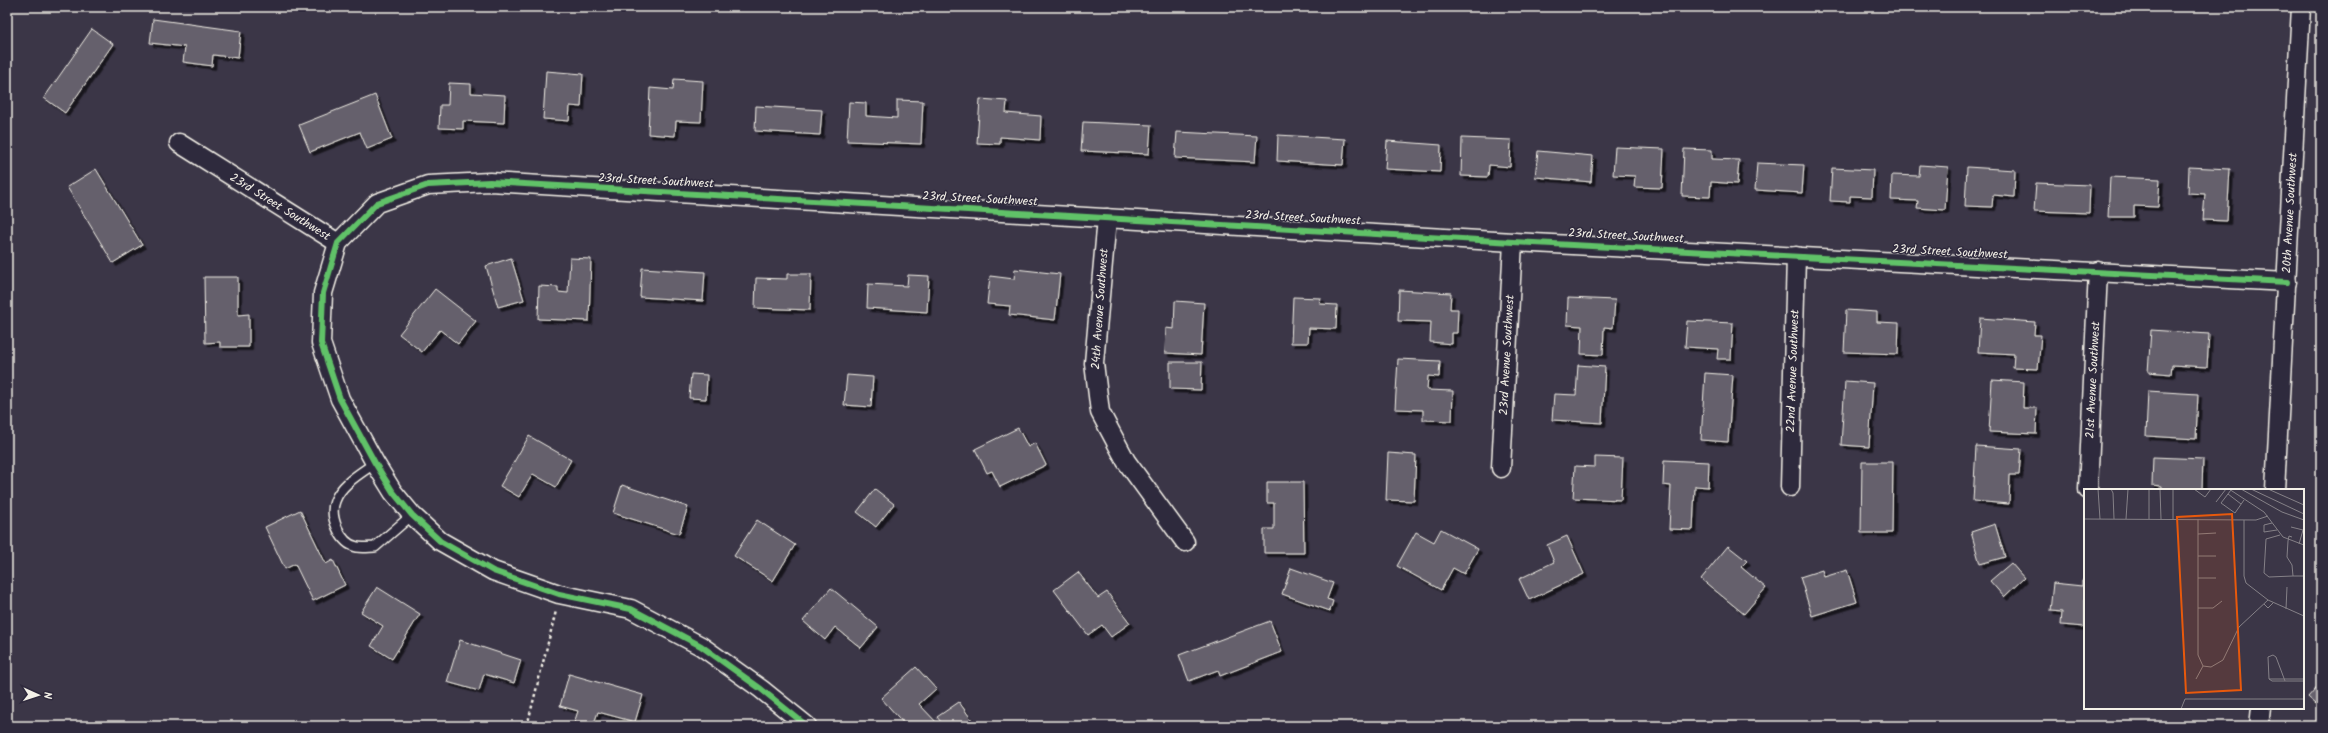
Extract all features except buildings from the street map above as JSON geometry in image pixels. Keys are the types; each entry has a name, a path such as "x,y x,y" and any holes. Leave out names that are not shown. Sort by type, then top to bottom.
{"street":[{"name":"20th Avenue Southwest","path":"2275,489 2301,7"},
{"name":"23rd Street Southwest","path":"179,143 338,243 377,203 428,185 490,182 1513,242 2098,270 2287,282"},
{"name":"24th Avenue Southwest","path":"1107,218 1094,363 1100,412 1126,461 1185,542"},
{"name":"23rd Avenue Southwest","path":"1501,468 1513,242"},
{"path":"338,243 323,293 321,343 340,399 375,463 393,492 412,515 440,541 493,571 559,594 630,609 701,646 761,689 807,726"},
{"name":"22nd Avenue Southwest","path":"1790,487 1796,256"},
{"name":"21st Avenue Southwest","path":"2088,489 2098,270"},
{"path":"2260,726 2261,709"}],"lane":[{"path":"375,463 352,480 335,501 333,513 336,527 345,538 356,547 375,547 412,515"}],"path":[{"path":"527,726 557,609"}],"cycle path":[{"path":"807,726 761,689 701,646 631,609 559,594 493,571 440,541 412,515 393,492 375,463 340,399 321,343 323,293 338,243 377,203 428,185 490,182 1513,242 2287,282"}]}
